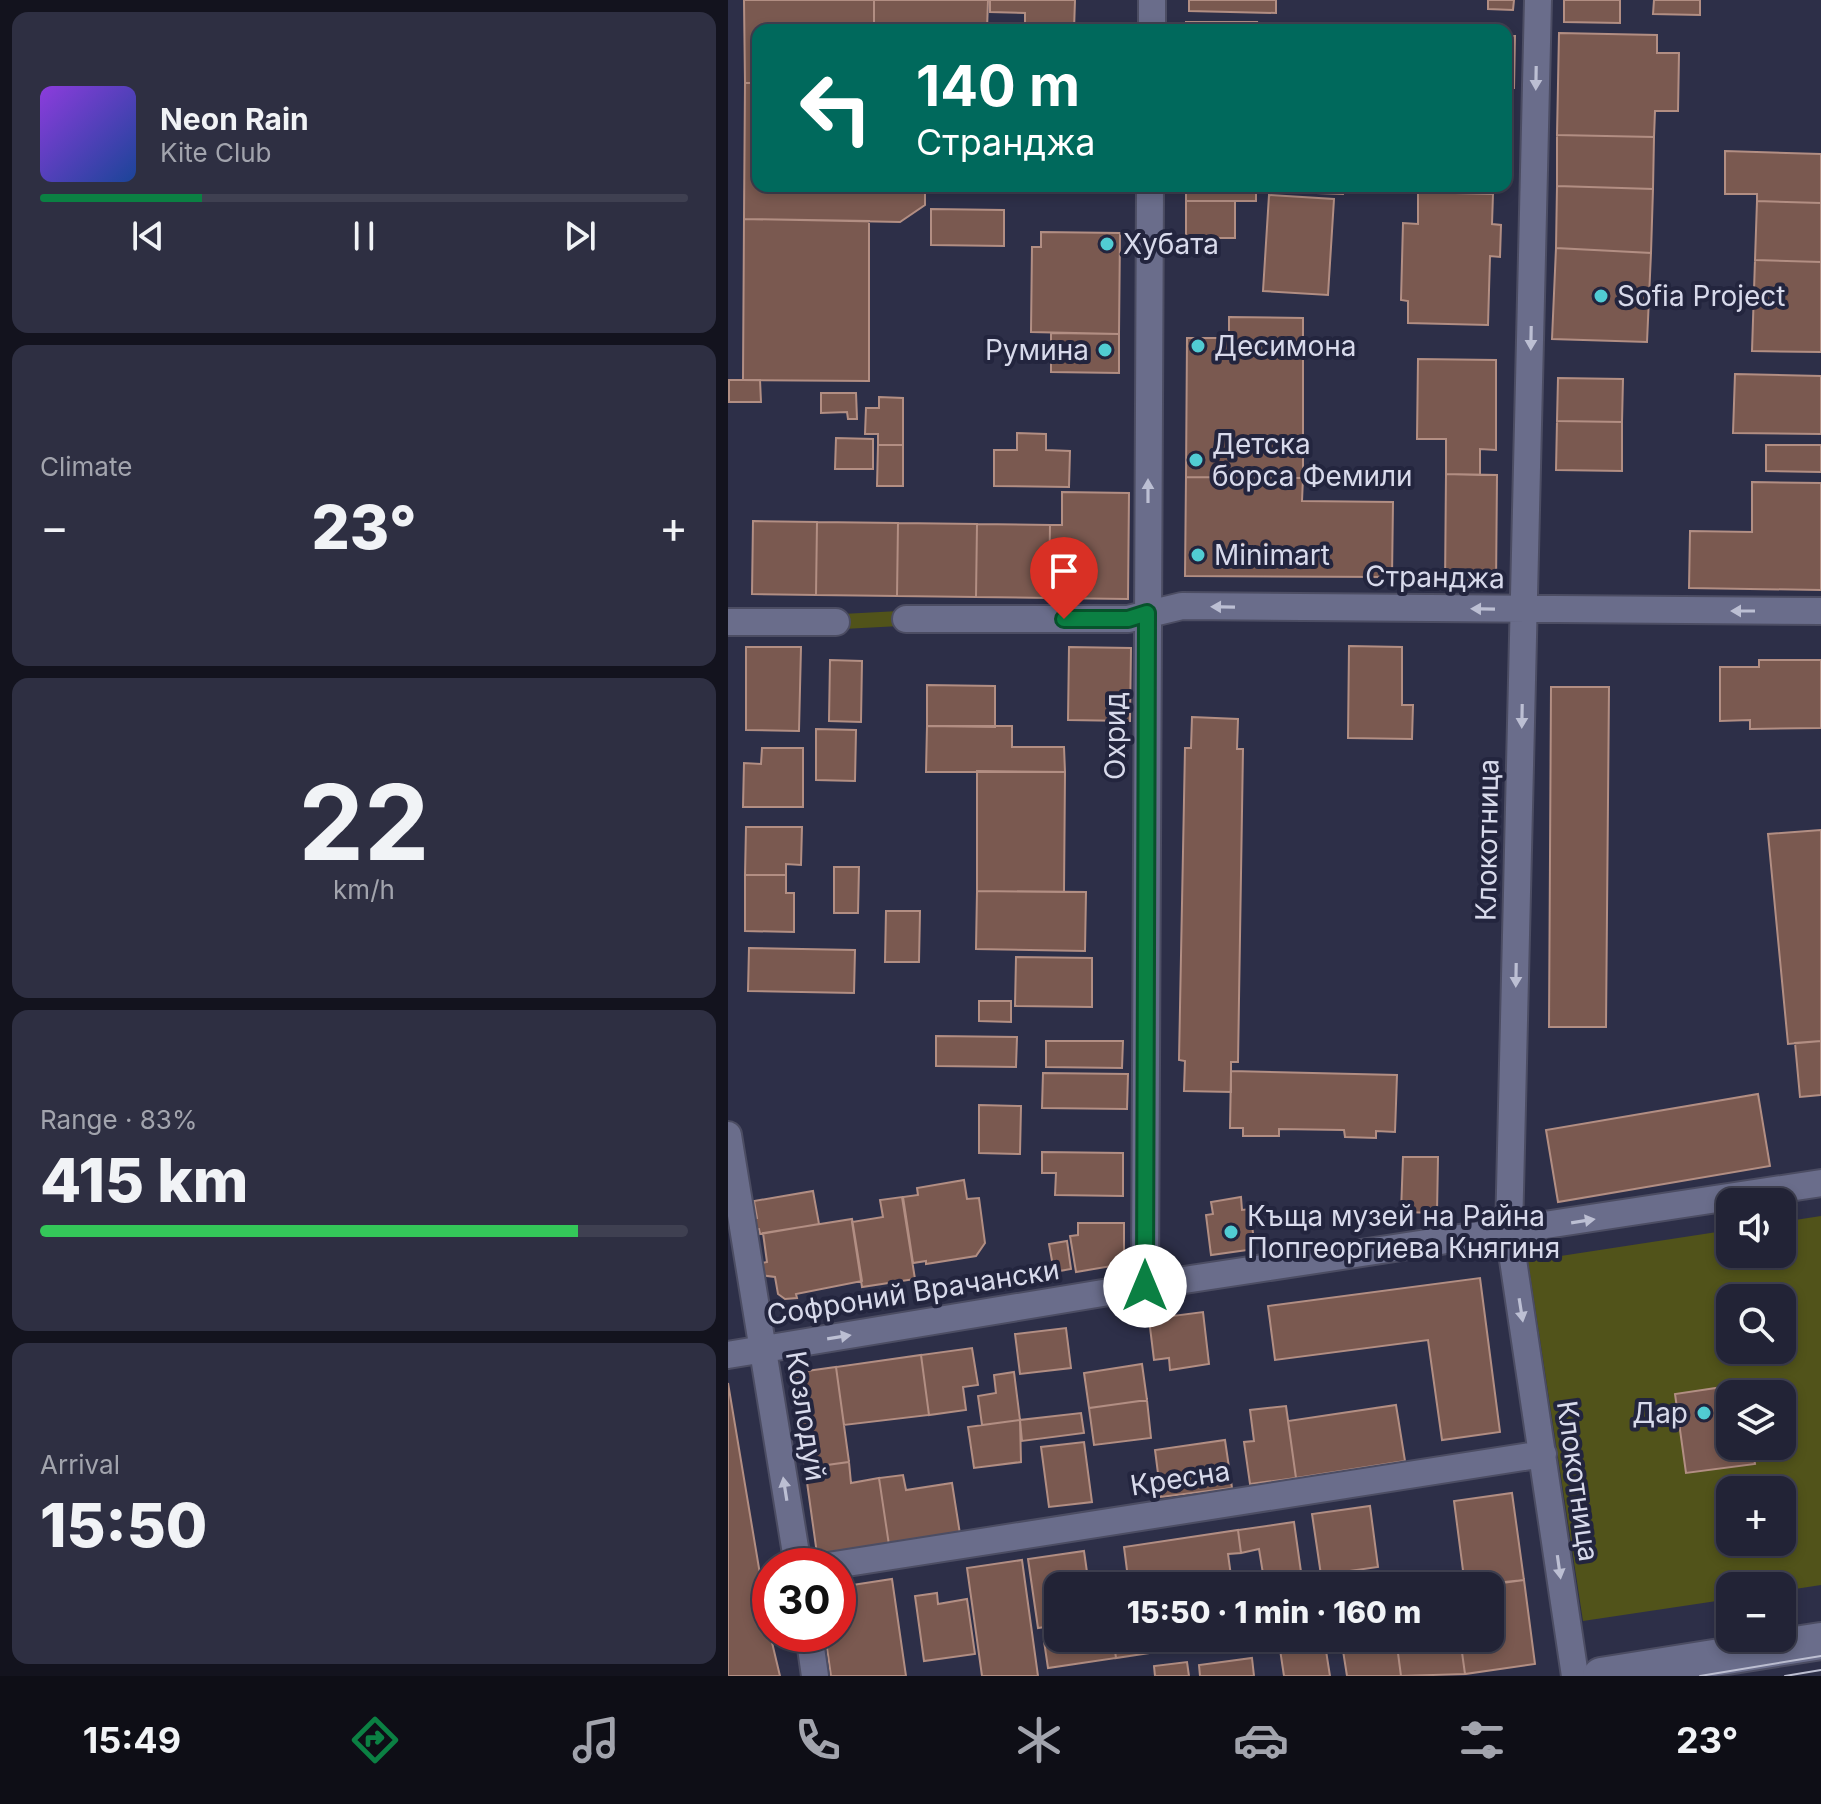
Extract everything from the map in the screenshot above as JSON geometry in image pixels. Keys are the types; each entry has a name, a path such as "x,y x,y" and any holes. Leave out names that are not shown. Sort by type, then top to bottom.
{"main road":[{"path":"1601,1676 1821,1641"}],"street":[{"path":"1152,0 1152,24"},
{"name":"Клокотница","path":"1538,0 1509,1233 1575,1676"},
{"name":"Охрид","path":"1145,1286 1150,192"},
{"name":"Странджа","path":"906,619 1128,619 1182,606 1821,611"},
{"path":"728,622 836,622"},
{"name":"Козлодуй","path":"728,1135 795,1548"},
{"name":"Софроний Врачански","path":"728,1355 1145,1286 1509,1233 1821,1183"},
{"name":"Кресна","path":"856,1562 1543,1454"},
{"path":"812,1652 815,1676"}],"shaded area":[{"path":"899,611 900,626 843,629 842,614"},
{"path":"1821,1216 1821,1585 1796,1589 1796,1572 1716,1572 1716,1601 1583,1621 1528,1261 1716,1232 1716,1268 1796,1268 1796,1220"}],"building":[{"path":"744,0 874,0 874,24 752,24 752,83 745,83"},
{"path":"874,0 988,0 987,24 874,24"},
{"path":"990,0 1075,0 1074,24 1025,24 1025,13 990,12"},
{"path":"1189,0 1276,0 1276,13 1189,11"},
{"path":"1488,0 1514,0 1513,10 1488,9"},
{"path":"1564,0 1620,0 1620,23 1564,22"},
{"path":"1654,0 1700,0 1700,15 1653,14"},
{"path":"1186,22 1257,22 1257,24"},
{"path":"1559,33 1657,35 1657,53 1679,53 1678,111 1655,111 1654,137 1557,135"},
{"path":"1512,36 1515,36 1512,88"},
{"path":"745,83 752,83 752,192 925,192 925,205 900,222 744,219"},
{"path":"1557,135 1654,137 1653,189 1557,186"},
{"path":"1725,151 1821,154 1821,203 1757,201 1757,194 1725,194"},
{"path":"1557,186 1653,189 1651,253 1556,248"},
{"path":"1186,192 1256,192 1256,201 1186,201"},
{"path":"1418,192 1493,194 1492,224 1501,225 1500,257 1490,256 1488,325 1408,323 1408,301 1401,300 1403,223 1418,224"},
{"path":"1269,195 1334,199 1328,295 1263,291"},
{"path":"1186,201 1235,201 1235,238 1186,238"},
{"path":"1757,201 1821,203 1821,262 1755,260"},
{"path":"931,209 1004,210 1004,246 931,245"},
{"path":"744,219 869,221 869,381 743,380"},
{"path":"1041,232 1120,233 1119,334 1031,332 1032,247 1041,247"},
{"name":"Sofia Project","path":"1556,248 1651,253 1647,342 1552,339"},
{"path":"1755,260 1821,262 1821,352 1752,351"},
{"path":"1229,317 1303,318 1303,478 1186,477 1187,338 1229,338"},
{"path":"1051,333 1119,334 1119,373 1051,372"},
{"path":"1418,359 1496,360 1496,450 1480,449 1480,475 1446,474 1446,439 1417,439"},
{"path":"1735,374 1821,376 1821,434 1733,433"},
{"path":"1558,378 1623,379 1622,422 1557,421"},
{"path":"729,380 760,380 761,402 729,402"},
{"path":"821,393 856,393 857,419 848,419 847,412 821,413"},
{"path":"879,397 903,398 903,445 878,445 878,434 865,434 866,408 879,408"},
{"path":"1557,421 1622,422 1622,471 1556,470"},
{"path":"1017,433 1046,434 1046,450 1070,451 1069,487 994,486 994,450 1017,450"},
{"path":"836,438 873,439 873,469 835,469"},
{"path":"878,445 903,445 903,486 877,486"},
{"path":"1766,445 1821,445 1821,472 1766,471"},
{"path":"1446,474 1497,475 1496,587 1445,586"},
{"path":"1186,477 1303,478 1302,501 1393,502 1392,577 1185,576"},
{"path":"1752,482 1821,483 1821,590 1689,588 1690,531 1752,532"},
{"path":"1062,492 1129,493 1128,599 1049,598 1050,525 1062,525"},
{"path":"753,521 817,522 816,595 752,594"},
{"path":"817,522 898,523 897,596 816,595"},
{"path":"898,523 977,524 976,597 897,596"},
{"path":"977,524 1050,525 1049,598 976,597"},
{"path":"1349,646 1402,647 1402,705 1413,705 1412,739 1348,738"},
{"path":"746,647 801,647 799,731 746,730"},
{"path":"1069,647 1131,648 1130,721 1068,720"},
{"path":"830,660 862,661 861,722 829,721"},
{"path":"1759,660 1821,660 1821,728 1750,729 1750,720 1720,721 1720,667 1759,667"},
{"path":"927,685 995,686 995,727 927,726"},
{"path":"1551,687 1609,687 1606,1027 1549,1027"},
{"path":"1192,717 1238,719 1237,749 1243,749 1238,1062 1231,1062 1231,1092 1184,1091 1185,1061 1179,1060 1185,748 1191,748"},
{"path":"927,726 1012,726 1012,747 1064,747 1065,772 926,772"},
{"path":"816,729 856,730 855,781 816,780"},
{"path":"762,748 803,748 803,807 743,807 744,763 761,764"},
{"path":"977,771 1065,772 1064,892 977,891"},
{"path":"746,827 802,827 801,865 786,864 786,875 745,875"},
{"path":"1821,830 1821,1041 1788,1044 1768,834"},
{"path":"834,867 859,867 858,913 834,913"},
{"path":"745,875 786,875 786,893 794,893 794,932 745,931"},
{"path":"977,891 1086,892 1085,951 976,949"},
{"path":"886,911 920,911 919,962 885,962"},
{"path":"749,948 855,950 854,993 748,991"},
{"path":"1016,957 1092,958 1092,1007 1015,1006"},
{"path":"979,1001 1011,1001 1011,1022 979,1021"},
{"path":"936,1036 1017,1037 1016,1067 936,1066"},
{"path":"1046,1041 1123,1041 1122,1068 1046,1067"},
{"path":"1821,1041 1821,1095 1800,1097 1795,1043"},
{"path":"1231,1071 1397,1075 1395,1132 1376,1131 1376,1138 1345,1137 1344,1130 1279,1129 1279,1136 1243,1136 1243,1128 1230,1128"},
{"path":"1043,1073 1128,1074 1127,1109 1042,1108"},
{"path":"1758,1094 1770,1166 1558,1202 1546,1130"},
{"path":"979,1105 1021,1106 1020,1154 979,1153"},
{"path":"1042,1152 1123,1153 1123,1196 1055,1195 1056,1173 1042,1173"},
{"path":"1403,1157 1438,1157 1437,1213 1401,1212"},
{"path":"964,1180 967,1199 979,1198 985,1243 976,1256 926,1264 926,1261 913,1263 903,1197 918,1195 917,1188"},
{"path":"813,1191 819,1224 760,1234 759,1229 752,1230 751,1220 757,1218 754,1201"},
{"path":"902,1197 915,1279 862,1287 852,1222 883,1217 880,1200"},
{"name":"Къща музей на Райна Попгеоргиева Княгиня","path":"1241,1197 1242,1210 1250,1209 1255,1249 1211,1255 1206,1215 1213,1214 1211,1202"},
{"path":"852,1219 862,1281 785,1299 778,1294 775,1277 759,1275 757,1264 767,1262 763,1233"},
{"path":"1078,1223 1124,1223 1124,1264 1076,1272 1070,1236 1078,1235"},
{"path":"1067,1241 1071,1269 1054,1272 1049,1244"},
{"path":"1480,1278 1500,1432 1442,1440 1428,1340 1275,1360 1268,1306"},
{"path":"1203,1312 1209,1364 1170,1370 1169,1358 1154,1360 1149,1319"},
{"path":"1066,1328 1071,1368 1020,1374 1015,1334"},
{"path":"972,1348 978,1385 963,1387 966,1410 929,1415 921,1355"},
{"path":"921,1355 929,1415 844,1425 836,1367"},
{"path":"1142,1364 1147,1400 1089,1408 1084,1373"},
{"path":"836,1367 849,1462 805,1468 792,1373"},
{"path":"1014,1372 1020,1420 982,1425 978,1396 996,1393 994,1375"},
{"path":"728,1383 756,1548 752,1548 752,1652 774,1652 780,1676 728,1676"},
{"name":"Дар","path":"1716,1388 1716,1460 1754,1460 1755,1464 1686,1473 1675,1394"},
{"path":"1147,1400 1151,1438 1094,1445 1089,1408"},
{"path":"1396,1405 1405,1461 1296,1478 1288,1421"},
{"path":"1286,1406 1296,1478 1250,1484 1244,1442 1254,1441 1250,1410"},
{"path":"1081,1413 1084,1433 1022,1441 1020,1420"},
{"path":"1020,1420 1021,1462 974,1468 968,1427"},
{"path":"1225,1440 1232,1488 1161,1497 1155,1450"},
{"path":"1084,1442 1092,1502 1049,1507 1041,1447"},
{"path":"849,1462 851,1483 879,1478 889,1545 856,1549 816,1548 805,1468"},
{"path":"903,1475 906,1490 952,1483 960,1534 889,1545 879,1478"},
{"path":"1512,1493 1524,1580 1504,1582 1504,1572 1463,1572 1454,1501"},
{"path":"1370,1506 1378,1567 1321,1572 1312,1514"},
{"path":"1294,1522 1301,1572 1263,1572 1259,1549 1241,1553 1238,1530"},
{"path":"1238,1530 1241,1553 1228,1554 1230,1572 1127,1572 1124,1547"},
{"path":"1084,1551 1087,1572 1044,1572 1044,1627 1038,1628 1028,1559"},
{"path":"1022,1560 1038,1676 982,1676 967,1568"},
{"path":"892,1579 906,1676 831,1676 828,1652 856,1652 856,1584"},
{"path":"1524,1580 1535,1664 1465,1674 1462,1652 1504,1652 1504,1583"},
{"path":"937,1593 938,1604 967,1599 975,1654 924,1661 915,1596"},
{"path":"1046,1652 1115,1652 1116,1658 1048,1668"},
{"path":"1115,1652 1156,1652 1116,1658"},
{"path":"1280,1652 1326,1652 1330,1676 1284,1676"},
{"path":"1343,1652 1398,1652 1401,1676 1347,1676"},
{"path":"1398,1652 1462,1652 1465,1674 1401,1676"},
{"path":"1252,1658 1254,1676 1200,1676 1199,1665"},
{"path":"1187,1662 1189,1676 1155,1676 1154,1666"}],"tram line":[{"path":"1700,1676 1821,1656"},
{"path":"1785,1676 1821,1670"}],"place":[{"name":"Хубата","path":"1107,244"},
{"name":"Sofia Project","path":"1601,296"},
{"name":"Десимона","path":"1198,346"},
{"name":"Румина","path":"1105,350"},
{"name":"Детска борса Фемили","path":"1196,460"},
{"name":"Minimart","path":"1198,555"},
{"name":"Къща музей на Райна Попгеоргиева Княгиня","path":"1231,1232"},
{"name":"Дар","path":"1704,1413"}],"route":[{"path":"1064,619 1128,619 1147,613 1145,1286"}]}
